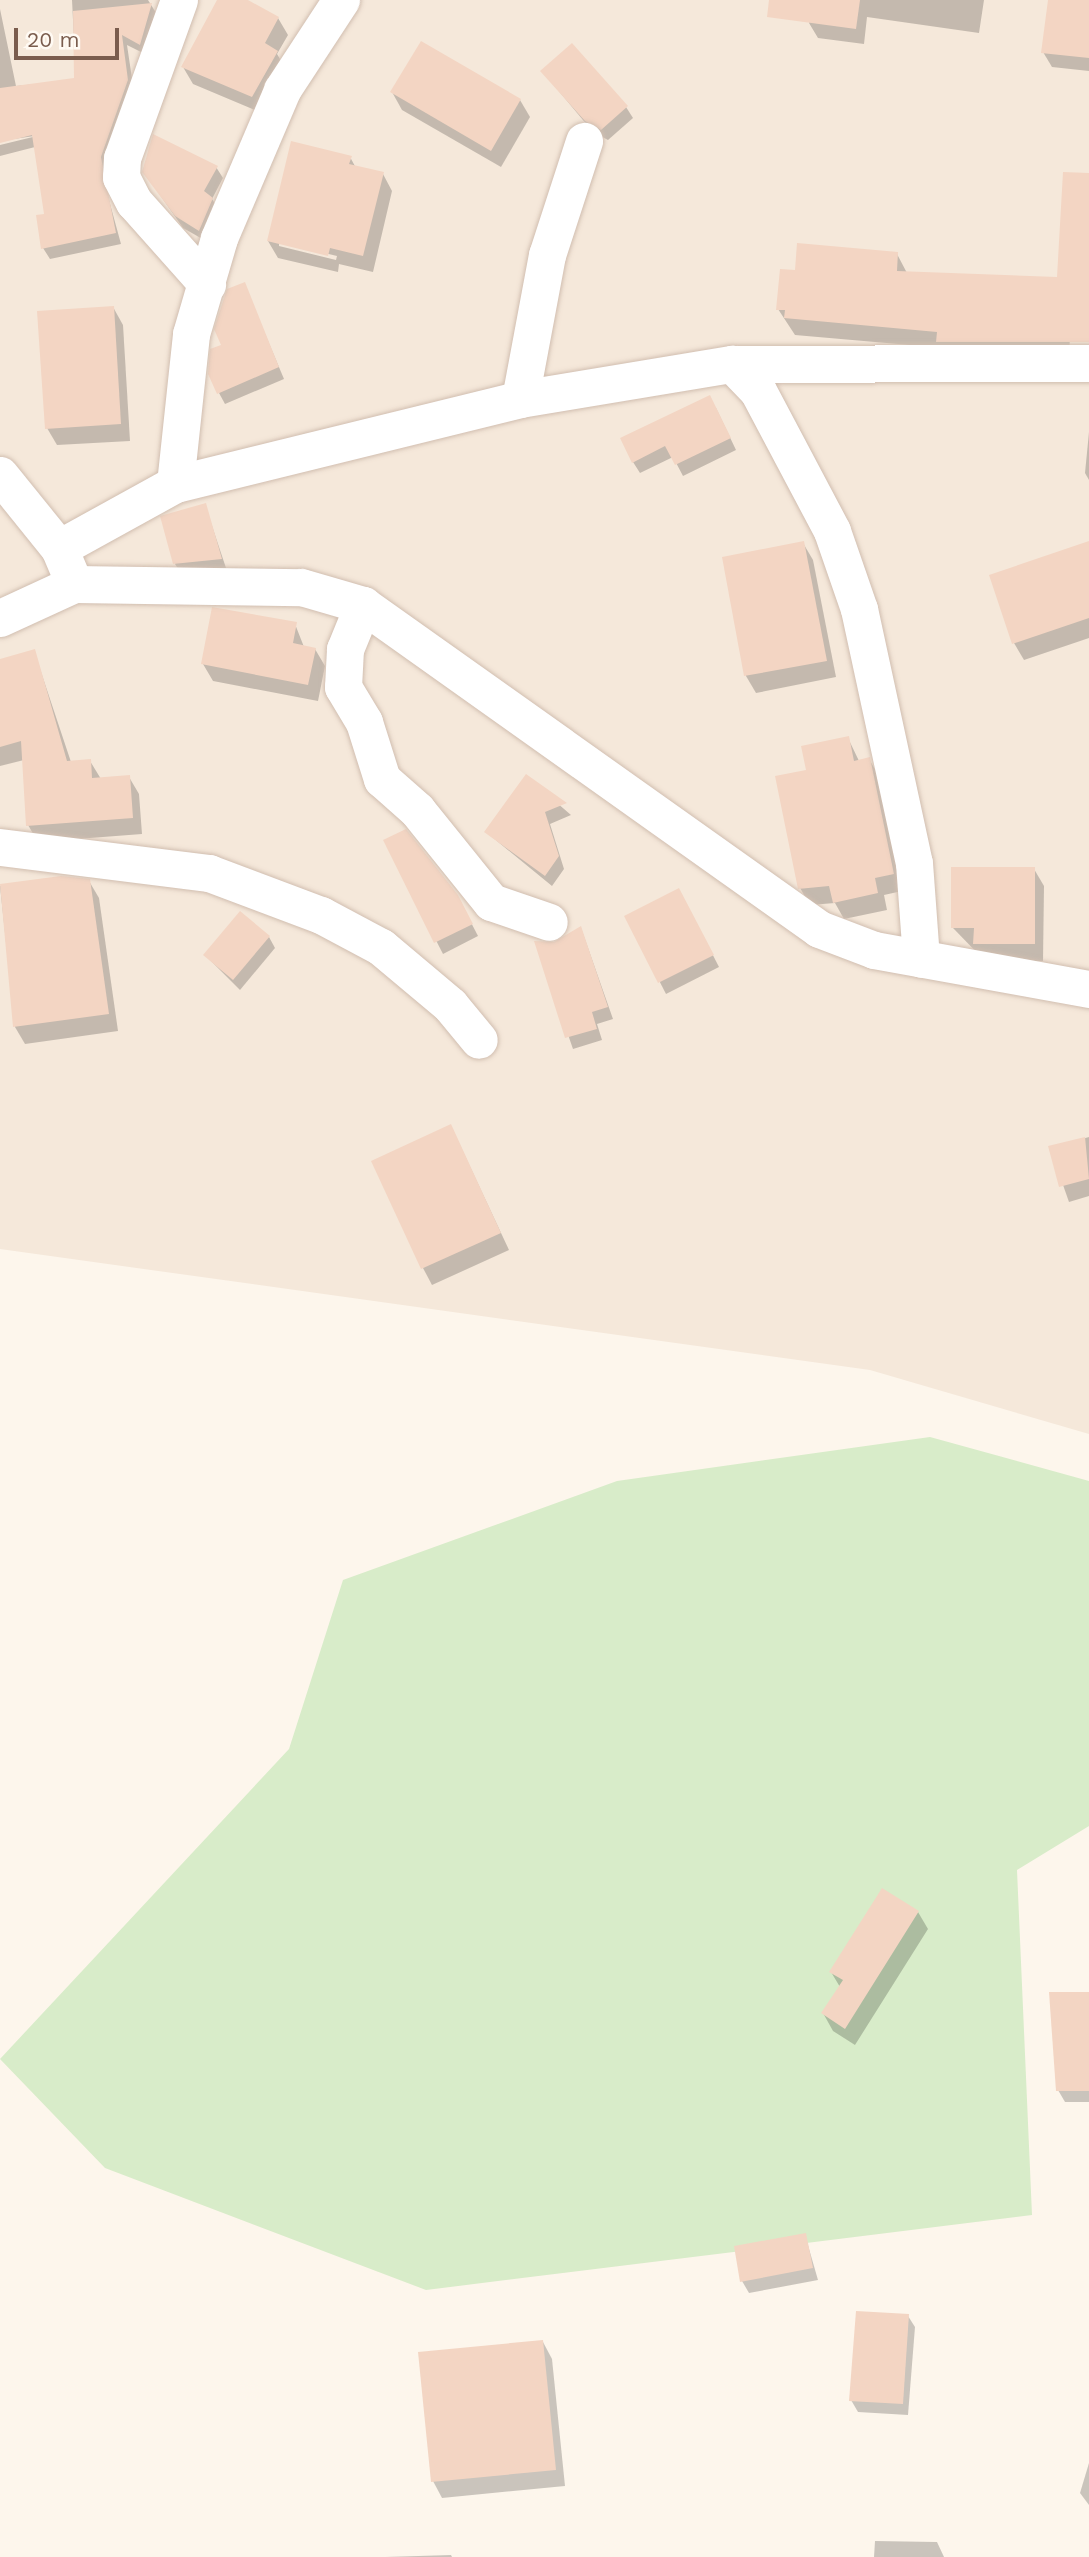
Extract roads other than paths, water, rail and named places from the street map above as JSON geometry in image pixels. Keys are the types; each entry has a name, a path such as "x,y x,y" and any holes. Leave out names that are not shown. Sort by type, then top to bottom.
{"street":[{"path":"179,0 122,158 121,177 134,202 206,284"},
{"path":"175,484 191,334 219,238 282,90 341,0"},
{"path":"520,399 547,255 584,141"},
{"path":"60,548 175,484 520,399 732,364 1089,363"},
{"path":"732,364 758,391 832,531 859,610 914,863 922,959"},
{"path":"0,475 60,548 74,583"},
{"path":"0,618 74,583 301,587 363,605 819,929 922,959 1089,989"},
{"path":"363,605 345,649 343,687 364,722 382,779 452,849 491,902 549,922"},
{"path":"0,847 209,873 321,915 381,947 450,1004 479,1040"}]}
